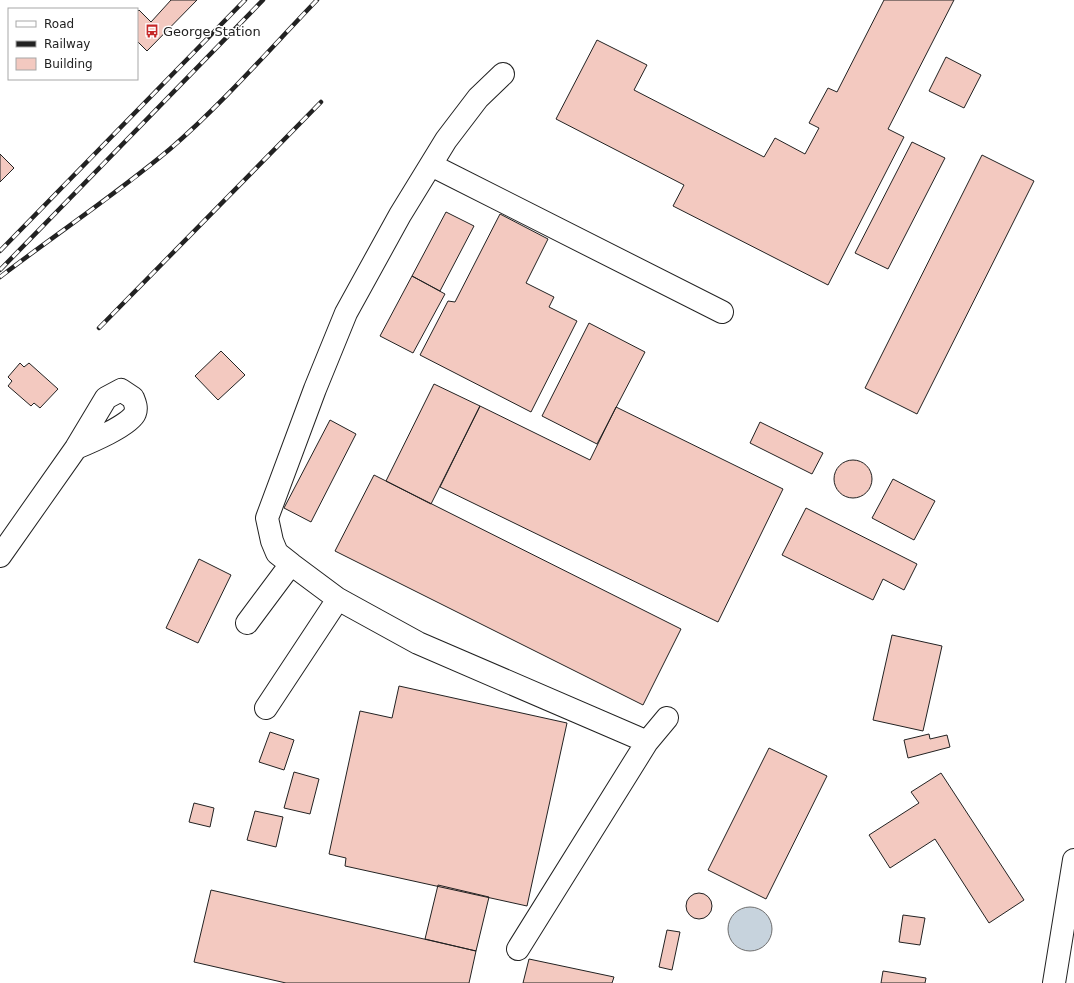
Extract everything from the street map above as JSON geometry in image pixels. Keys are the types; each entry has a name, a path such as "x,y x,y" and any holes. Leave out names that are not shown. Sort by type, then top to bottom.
{"street":[{"path":"503,74 478,98 446,140 400,215 346,313 315,389 267,518 272,541 277,553 338,599 418,643 647,742"},
{"path":"431,165 722,312"},
{"path":"0,556 76,448"},
{"path":"248,623 290,564"},
{"path":"266,708 338,599"},
{"path":"518,949 647,742 667,718"},
{"path":"1054,983 1069,922 1074,860"}],"shaded area":[{"path":"750,907 762,911 768,917 772,929 768,941 762,947 750,951 738,947 732,941 728,929 732,917 738,911"}],"building":[{"name":"George Station","path":"171,0 197,0 147,51 138,42 138,11 139,10 151,22"},
{"path":"884,0 954,0 888,129 904,137 828,285 673,206 684,185 556,119 597,40 647,65 634,90 764,157 775,138 805,154 819,128 809,123 828,88 837,92"},
{"path":"946,57 981,75 964,108 929,91"},
{"path":"912,142 945,158 888,269 855,253"},
{"path":"0,154 14,168 0,182"},
{"path":"982,155 1034,181 917,414 865,388"},
{"path":"446,212 474,226 440,291 412,276"},
{"path":"500,214 548,239 526,283 554,297 549,307 577,321 531,412 420,355 448,301 455,302"},
{"path":"412,276 445,294 413,353 380,336"},
{"path":"589,323 645,352 597,444 542,416"},
{"path":"221,351 245,375 218,400 195,376"},
{"path":"20,363 24,367 29,363 58,389 40,408 34,403 31,406 8,386 12,381 8,377"},
{"path":"434,384 480,406 431,504 386,481"},
{"path":"480,406 590,460 616,407 783,489 718,622 440,487"},
{"path":"330,420 356,434 311,522 284,508"},
{"path":"760,422 823,453 812,474 750,443"},
{"path":"849,460 857,460 864,463 869,468 872,479 869,490 864,495 857,498 849,498 842,495 837,490 834,483 834,475 837,468 842,463"},
{"path":"374,475 681,629 643,705 335,551"},
{"path":"893,479 935,501 914,540 872,518"},
{"path":"806,508 917,564 904,590 883,579 873,600 782,555"},
{"path":"199,559 231,575 198,643 166,628"},
{"path":"892,635 942,646 923,731 873,720"},
{"path":"399,686 567,723 527,906 345,866 346,858 329,854 360,711 392,718"},
{"path":"270,732 294,740 284,770 259,762"},
{"path":"929,734 930,739 947,735 950,747 908,758 904,740"},
{"path":"769,748 827,776 766,899 708,870"},
{"path":"294,772 319,779 310,814 284,808"},
{"path":"941,773 1024,900 989,923 935,839 890,868 869,835 919,803 911,792"},
{"path":"194,803 214,808 210,827 189,822"},
{"path":"255,811 283,817 276,847 247,840"},
{"path":"438,885 489,897 476,951 425,939"},
{"path":"211,890 476,951 469,983 286,983 194,962"},
{"path":"699,893 708,897 712,906 708,915 699,919 690,915 686,906 690,897"},
{"path":"903,915 925,918 920,945 899,942"},
{"path":"667,930 680,932 672,970 659,967"},
{"path":"529,959 614,977 612,983 523,983"},
{"path":"883,971 926,978 925,983 881,983"}],"railway":[{"path":"0,251 245,0"},
{"path":"0,270 263,0"},
{"path":"0,277 170,149 227,95 317,0"},
{"path":"99,328 321,102"}],"place":[{"name":"George Station","path":"152,31"}]}
